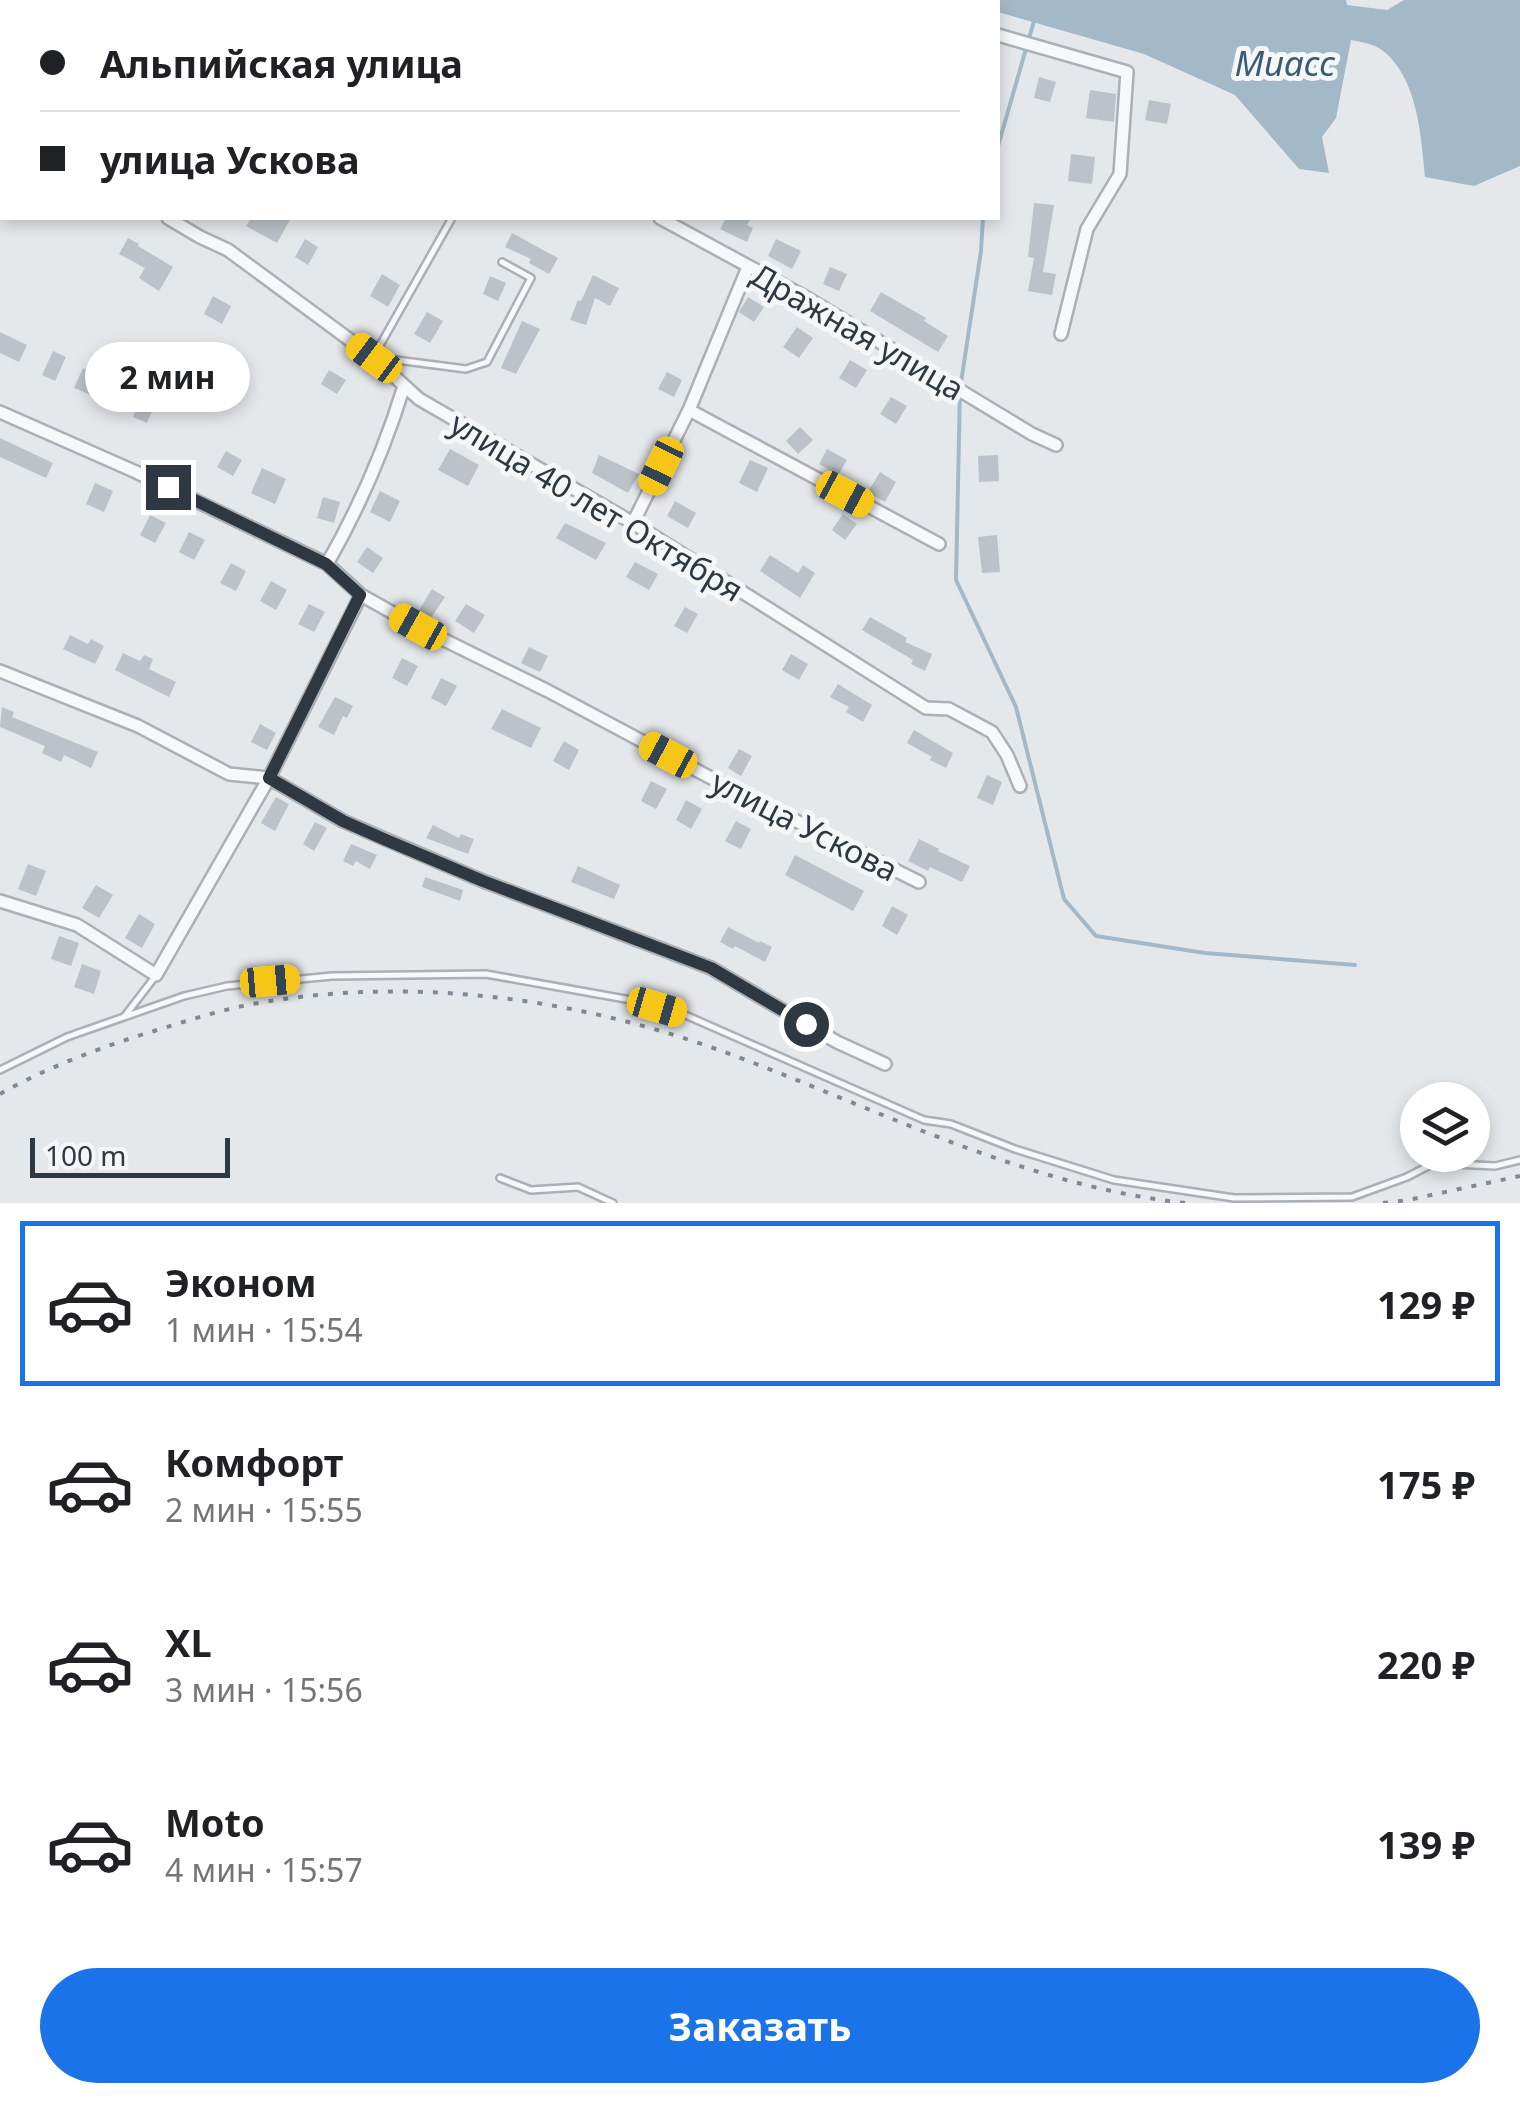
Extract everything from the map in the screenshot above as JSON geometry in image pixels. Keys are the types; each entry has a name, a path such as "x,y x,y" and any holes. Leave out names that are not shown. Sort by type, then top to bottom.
{"street":[{"path":"1000,37 1127,72 1120,174 1087,229 1061,334"},
{"name":"улица 40 лет Октября","path":"171,220 228,250 374,358 419,399 633,523 926,708 950,708 992,732 1020,786"},
{"name":"Дражная улица","path":"664,220 807,298 1056,445"},
{"path":"633,523 689,410 748,268"},
{"path":"326,564 354,517 404,386"},
{"path":"689,410 938,544"},
{"name":"улица Ускова","path":"0,412 136,472 326,564 360,595 418,627 919,882"},
{"path":"0,901 76,926 156,975 269,778 360,595"},
{"path":"0,671 138,726 230,774 269,778 343,821 483,881 711,968 838,1042 886,1064"}],"lane":[{"path":"451,220 374,358 466,369 487,362 531,278 502,262"},
{"path":"0,1070 68,1037 124,1017 184,996 242,984 332,976 486,974 632,1000 683,1014 924,1120 950,1124 1114,1180 1234,1198 1352,1197 1434,1163 1496,1166 1520,1160"},
{"path":"124,1017 156,975"},
{"path":"500,1178 531,1190 578,1187 613,1203"}],"water":[{"name":"Миасс","path":"1000,0 1346,0 1347,5 1387,10 1404,0 1520,0 1520,166 1474,186 1425,177 1410,92 1394,62 1382,50 1367,44 1351,40 1336,118 1322,137 1329,173 1299,169 1235,95 1144,54 1000,13"}],"building":[{"path":"1039,77 1056,82 1050,102 1034,98"},
{"path":"1090,90 1116,94 1114,122 1086,118"},
{"path":"1149,100 1171,104 1167,124 1145,120"},
{"path":"1071,154 1095,157 1092,184 1068,181"},
{"path":"1034,203 1054,205 1043,272 1056,274 1052,295 1028,291 1034,258 1028,257"},
{"path":"250,220 290,220 277,243 246,226"},
{"path":"725,220 750,220 747,225 753,228 747,242 720,229"},
{"path":"512,233 558,258 549,274 529,263 531,259 505,247"},
{"path":"128,238 173,267 159,291 139,278 145,268 119,254"},
{"path":"305,239 318,247 308,265 295,257"},
{"path":"776,239 801,251 792,269 768,256"},
{"path":"830,267 847,274 839,291 823,284"},
{"path":"382,274 400,285 388,307 370,296"},
{"path":"593,275 619,288 610,306 595,298 586,325 570,320 578,300 581,301"},
{"path":"490,276 506,283 498,301 483,294"},
{"path":"881,292 948,336 938,352 870,311"},
{"path":"213,296 231,306 222,324 204,314"},
{"path":"748,297 764,307 754,322 739,312"},
{"path":"427,312 443,321 430,343 414,334"},
{"path":"522,321 540,329 516,374 501,368"},
{"path":"797,327 813,338 799,358 783,347"},
{"path":"0,332 27,345 19,362 0,353"},
{"path":"53,351 66,357 55,381 42,375"},
{"path":"850,360 867,370 856,388 839,378"},
{"path":"83,368 99,375 91,395 74,388"},
{"path":"329,370 346,380 337,394 321,384"},
{"path":"667,372 682,380 674,397 658,389"},
{"path":"142,396 156,402 147,423 133,417"},
{"path":"891,397 907,406 896,424 880,414"},
{"path":"800,427 813,440 798,454 786,441"},
{"path":"0,438 53,463 46,478 0,457"},
{"path":"450,449 479,465 468,486 438,470"},
{"path":"827,449 847,460 838,475 819,464"},
{"path":"226,451 242,460 233,476 217,467"},
{"path":"599,455 639,474 628,493 592,473"},
{"path":"998,455 999,481 979,482 978,456"},
{"path":"750,460 768,468 757,492 739,483"},
{"path":"262,468 286,479 275,504 251,493"},
{"path":"880,472 896,482 885,502 868,492"},
{"path":"95,483 113,491 104,512 86,504"},
{"path":"380,491 400,501 390,522 370,512"},
{"path":"323,497 340,502 334,523 317,518"},
{"path":"675,501 696,513 688,528 667,516"},
{"path":"843,514 857,524 845,540 832,530"},
{"path":"150,515 166,523 155,543 140,535"},
{"path":"565,523 606,543 596,560 556,538"},
{"path":"189,532 205,540 194,560 179,552"},
{"path":"997,535 1000,572 982,573 978,537"},
{"path":"367,547 383,558 373,573 357,562"},
{"path":"770,555 798,573 803,565 815,573 800,598 760,571"},
{"path":"635,562 658,574 649,590 626,577"},
{"path":"231,563 246,571 236,591 220,583"},
{"path":"271,581 287,590 276,610 260,601"},
{"path":"432,589 445,597 431,618 419,610"},
{"path":"309,604 325,612 314,632 298,624"},
{"path":"466,604 485,615 474,633 455,621"},
{"path":"685,607 698,614 687,633 674,626"},
{"path":"870,617 907,638 905,642 932,654 925,671 862,630"},
{"path":"70,635 88,644 91,639 104,646 95,664 63,649"},
{"path":"529,647 548,656 540,672 521,663"},
{"path":"123,653 140,661 144,655 153,659 149,669 176,682 169,697 115,670"},
{"path":"791,654 808,664 799,680 782,670"},
{"path":"402,658 418,666 407,686 392,678"},
{"path":"441,678 457,686 446,706 431,698"},
{"path":"838,684 872,705 863,722 846,712 849,707 830,697"},
{"path":"335,697 353,706 334,735 318,727"},
{"path":"2,707 14,712 12,717 98,752 91,768 64,755 61,762 42,753 45,746 0,727"},
{"path":"502,709 541,728 531,748 491,729"},
{"path":"260,724 276,733 267,750 251,742"},
{"path":"914,730 953,753 946,768 907,743"},
{"path":"564,741 579,750 569,770 553,761"},
{"path":"739,749 752,756 741,776 728,768"},
{"path":"987,775 1002,782 993,805 977,798"},
{"path":"651,781 667,789 656,809 641,801"},
{"path":"276,797 289,804 275,831 261,823"},
{"path":"686,800 702,809 691,829 676,820"},
{"path":"736,821 751,829 741,849 725,841"},
{"path":"315,822 327,828 314,851 303,844"},
{"path":"433,825 459,838 461,834 474,839 468,854 426,838"},
{"path":"919,839 970,866 962,882 908,861"},
{"path":"351,844 377,855 370,869 356,861 353,866 343,861"},
{"path":"795,855 864,891 853,911 785,875"},
{"path":"28,864 46,871 36,896 18,889"},
{"path":"578,866 620,885 614,899 571,882"},
{"path":"425,877 463,890 460,901 422,887"},
{"path":"96,885 113,895 99,918 82,908"},
{"path":"892,906 908,915 897,935 882,926"},
{"path":"139,914 155,924 142,948 125,938"},
{"path":"728,927 772,947 765,962 720,942"},
{"path":"59,936 79,943 71,966 51,959"},
{"path":"82,964 101,971 94,994 74,987"}],"waterway":[{"path":"1000,139 1034,21"},
{"path":"983,220 960,389 956,580 1016,707 1064,899 1096,936 1205,953 1355,965"}],"railway":[{"path":"0,1094 37,1075 134,1037 250,1005 379,992 494,997 551,1005 664,1032 1006,1161 1124,1194 1185,1203"},
{"path":"1383,1203 1520,1176"}],"route":[{"path":"168,487 326,564 360,595 269,778 343,821 386,840 711,968 806,1024"}]}
